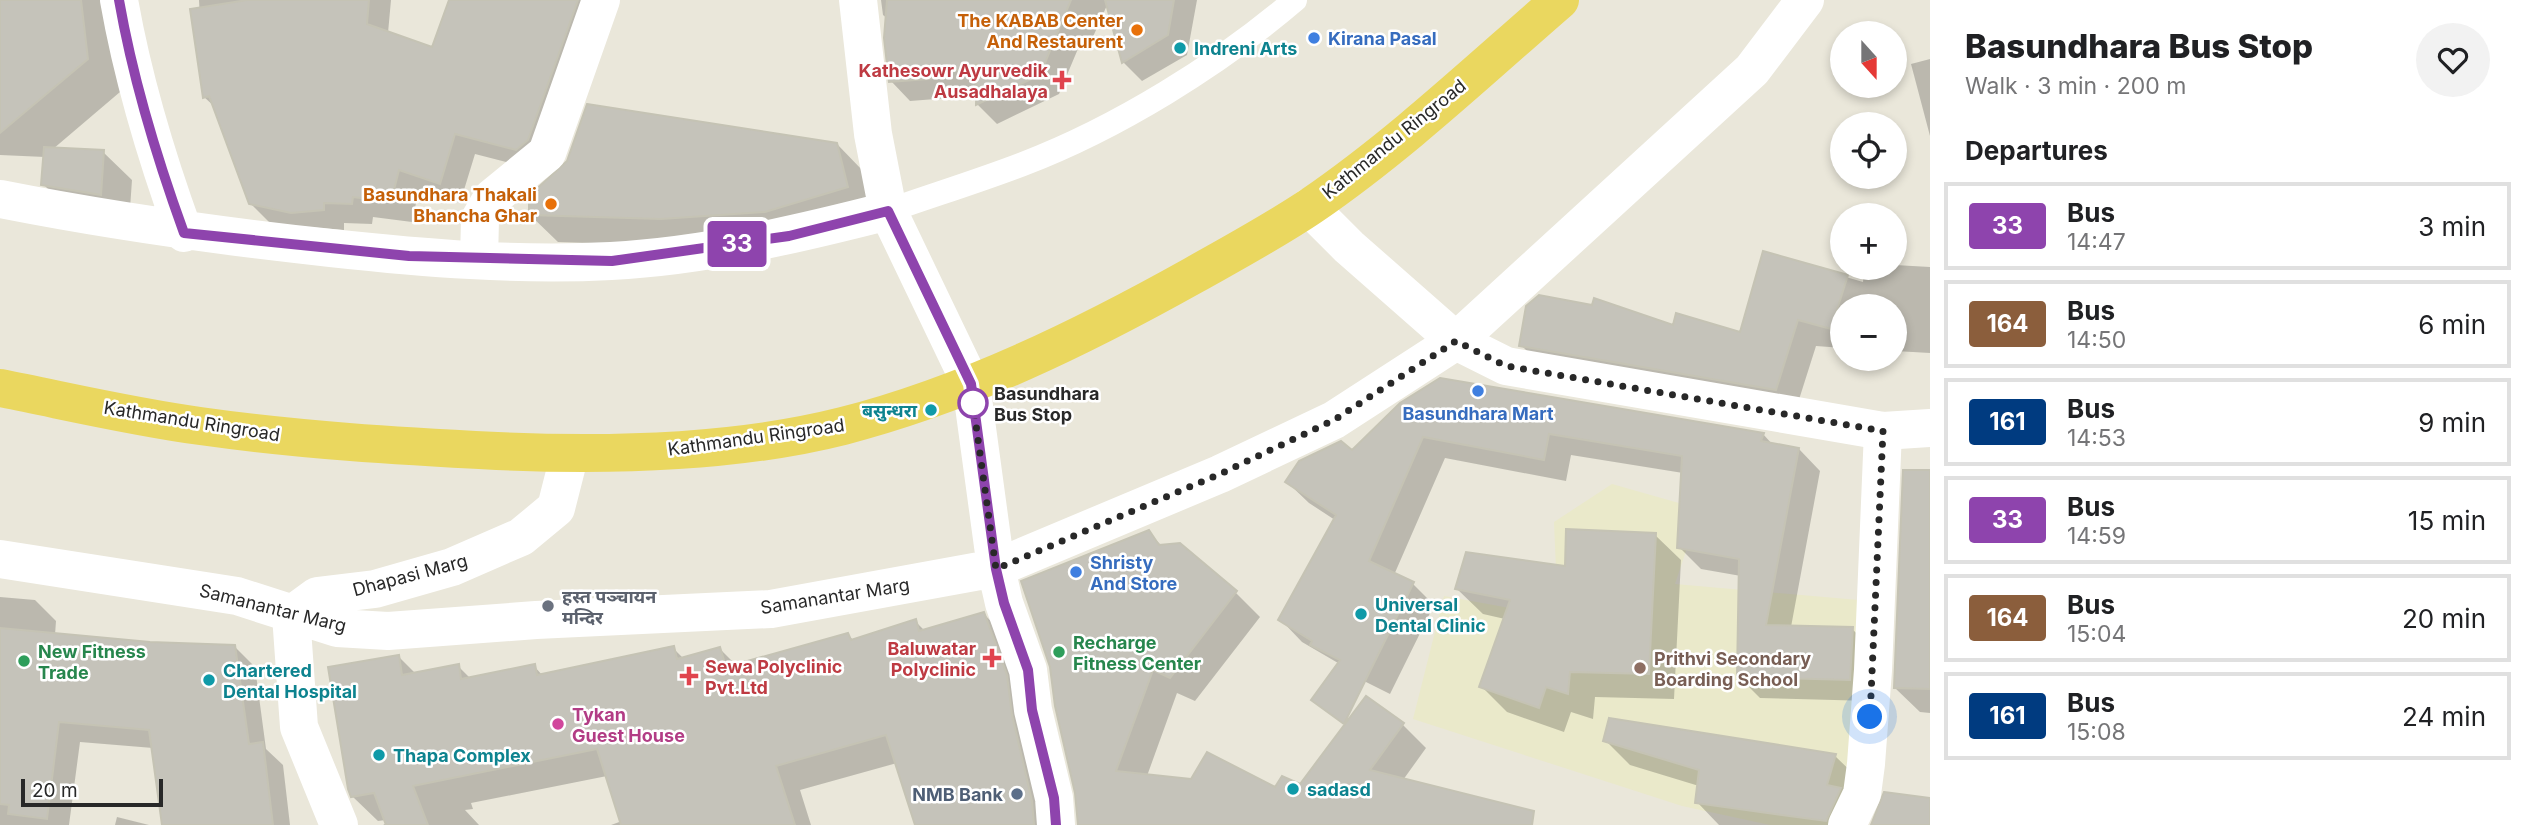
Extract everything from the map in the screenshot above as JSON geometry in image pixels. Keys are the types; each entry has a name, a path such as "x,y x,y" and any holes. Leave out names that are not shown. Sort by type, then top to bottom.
{"highway":[{"name":"Kathmandu Ringroad","path":"0,388 210,428 363,445 570,453 667,451 842,426 971,384 1105,324 1309,207 1385,151 1560,0"}],"street":[{"path":"119,0 130,61 154,149 184,233"},
{"path":"479,260 480,219 492,198 547,153 601,0"},
{"path":"858,0 873,134 888,211 971,384 996,569 1004,603 1028,670 1032,710 1054,798 1056,825"},
{"name":"Samanantar Marg","path":"0,559 237,596 337,628 388,631 771,609 996,569 1220,474 1334,420 1456,341 1752,70 1805,0"},
{"path":"0,199 184,233 409,256 479,260 612,261 789,236 888,211"},
{"path":"1309,207 1349,247 1456,341 1506,366 1883,431 1930,428"},
{"path":"1847,825 1862,794 1866,764 1873,670 1883,431"},
{"name":"Dhapasi Marg","path":"291,615 317,596 374,589 452,568 521,537 556,508 570,453"},
{"path":"291,615 299,727 339,825"}],"lane":[{"path":"888,211 1025,163 1111,122 1192,76 1256,33 1295,0"}],"shaded area":[{"name":"Prithvi Secondary Boarding School","path":"1612,484 1700,509 1675,584 1859,600 1846,825 1770,825 1682,806 1413,719 1444,596 1558,617 1554,522"}],"building":[{"path":"0,0 81,0 88,59 0,133"},
{"path":"247,0 369,0 367,24 432,47 449,0 578,0 528,140 516,150 455,134 440,184 399,170 391,202 353,197 352,204 324,203 324,210 291,213 249,204 209,96 203,98 190,9"},
{"path":"887,0 1071,0 1040,75 976,105 977,64 929,79 889,82 884,38"},
{"path":"1105,0 1174,0 1168,35 1122,63"},
{"path":"587,104 837,143 848,187 765,212 661,219 529,215 529,196 567,161"},
{"path":"44,147 104,150 101,195 41,185"},
{"path":"1763,251 1830,270 1830,280 1846,280 1842,294 1830,294 1830,329 1798,320 1776,390 1519,346 1526,306 1539,295 1592,305 1594,298 1673,325 1676,313 1740,332"},
{"path":"1440,378 1764,433 1761,441 1799,448 1766,625 1853,627 1850,680 1737,677 1739,559 1677,548 1682,456 1549,434 1544,460 1423,437 1369,561 1414,582 1344,724 1311,700 1340,660 1310,645 1312,641 1278,620 1336,515 1285,482 1299,461 1341,441 1352,450 1400,403"},
{"path":"1903,470 1930,470 1930,689 1894,688"},
{"path":"1566,529 1656,533 1649,674 1570,672 1568,694 1546,687 1539,708 1479,687 1510,600 1455,589 1466,552 1565,566"},
{"path":"1149,530 1159,545 1180,543 1237,591 1170,678 1153,670 1116,771 1191,779 1207,752 1275,787 1282,776 1300,784 1366,696 1404,723 1370,770 1534,811 1532,825 1078,825 1075,793 1055,706 1050,667 1021,581"},
{"path":"984,612 1007,675 1012,715 1032,801 1034,825 915,825 886,735 776,766 795,825 621,825 597,749 413,786 428,825 386,825 374,793 351,797 348,789 328,667 399,655 402,675 459,664 461,679 535,664 537,675 674,646 677,659 720,647 726,667 848,633 851,640 916,619 919,631"},
{"path":"0,628 150,642 235,645 249,744 263,742 273,825 162,825 149,730 59,722 47,819 8,814 9,805 0,804"},
{"path":"1609,718 1836,754 1827,785 1841,788 1826,821 1695,803 1699,770 1603,741"},
{"path":"1884,792 1930,798 1930,825 1871,825"}],"bus line":[{"name":"33","path":"119,0 130,61 154,149 184,233 409,256 479,260 612,261 789,236 888,211 971,384 996,569 1004,603 1028,670 1032,710 1054,798 1056,825"}],"place":[{"name":"The KABAB Center And Restaurent","path":"1137,30"},
{"name":"Kirana Pasal","path":"1314,38"},
{"name":"Indreni Arts","path":"1180,48"},
{"name":"Kathesowr Ayurvedik Ausadhalaya","path":"1062,80"},
{"name":"Basundhara Thakali Bhancha Ghar","path":"551,204"},
{"name":"Basundhara Mart","path":"1478,391"},
{"name":"Basundhara Bus Stop","path":"973,403"},
{"name":"बसुन्धरा","path":"931,410"},
{"name":"Shristy And Store","path":"1076,572"},
{"name":"हस्त पञ्चायन मन्दिर","path":"548,606"},
{"name":"Universal Dental Clinic","path":"1361,614"},
{"name":"Recharge Fitness Center","path":"1059,652"},
{"name":"Baluwatar Polyclinic","path":"992,658"},
{"name":"New Fitness Trade","path":"24,661"},
{"name":"Prithvi Secondary Boarding School","path":"1640,668"},
{"name":"Sewa Polyclinic Pvt.Ltd","path":"689,676"},
{"name":"Chartered Dental Hospital","path":"209,680"},
{"name":"Tykan Guest House","path":"558,724"},
{"name":"Thapa Complex","path":"379,755"},
{"name":"sadasd","path":"1293,789"},
{"name":"NMB Bank","path":"1017,794"}],"route":[{"path":"973,403 996,569 1220,474 1334,420 1456,341 1506,366 1883,431 1870,717"}]}
